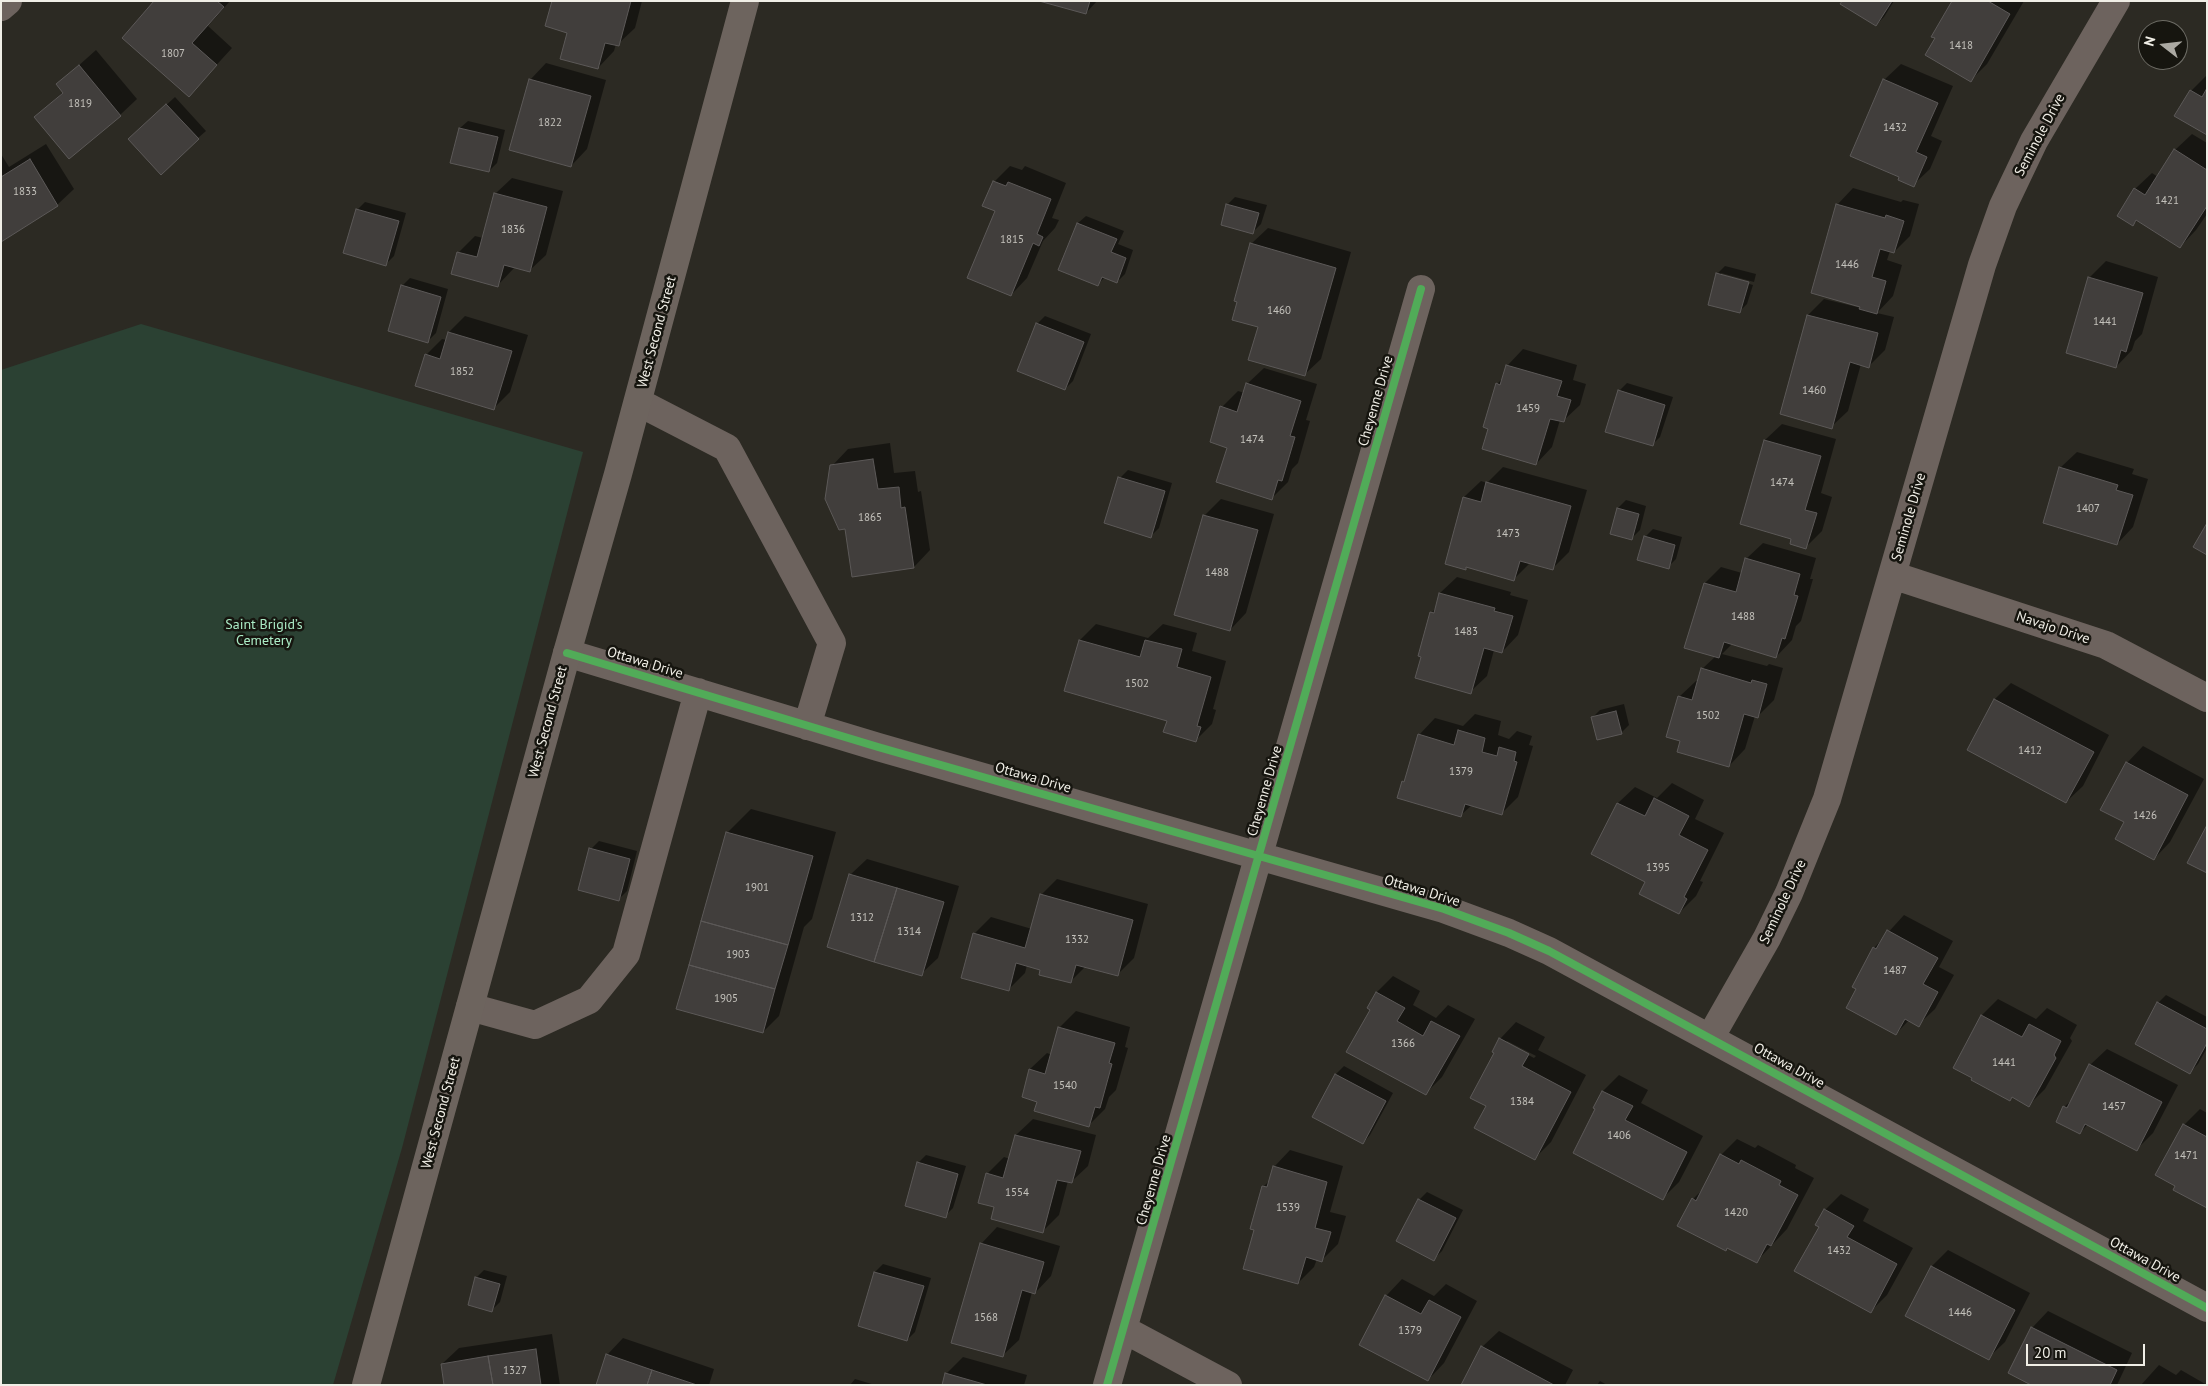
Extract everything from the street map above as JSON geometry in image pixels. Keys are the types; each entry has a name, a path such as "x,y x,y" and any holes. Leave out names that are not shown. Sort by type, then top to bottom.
{"main road":[{"name":"West Second Street","path":"366,1385 638,402 745,1"}],"street":[{"path":"1,7 8,1"},
{"name":"Seminole Drive","path":"1710,1038 1767,938 1789,893 1827,799 1982,265 2003,206 2034,141 2116,1"},
{"name":"Cheyenne Drive","path":"1107,1385 1421,289"},
{"path":"638,402 727,448 832,643 807,726"},
{"name":"Navajo Drive","path":"1892,575 2106,645 2207,698"},
{"name":"Ottawa Drive","path":"567,653 807,726 1444,909 1509,933 1549,951 2207,1308"},
{"path":"470,1007 535,1025 589,1000 626,954 698,692"},
{"path":"1124,1329 1228,1385"}],"green space":[{"name":"Saint Brigid’s Cemetery","path":"141,324 583,452 402,1148 333,1385 1,1385 1,370"}],"building":[{"path":"154,1 217,1 224,7 192,43 217,65 189,97 122,38"},
{"path":"552,1 631,1 619,46 605,43 598,69 560,59 567,33 545,26"},
{"path":"1039,1 1090,1 1086,14"},
{"path":"1842,1 1892,1 1876,26 1840,4"},
{"path":"1952,1 1988,1 2010,14 1971,82 1925,55 1935,38 1931,37"},
{"path":"79,65 121,116 69,159 34,117 63,93 56,84"},
{"path":"529,79 591,96 571,167 509,150"},
{"path":"1883,79 1938,103 1916,152 1927,157 1914,187 1898,180 1899,177 1850,156"},
{"path":"2207,88 2207,135 2174,116 2190,90 2202,97"},
{"path":"166,104 199,139 161,175 128,139"},
{"path":"459,128 498,137 489,172 450,163"},
{"path":"2174,149 2207,170 2207,206 2180,248 2136,220 2133,226 2117,216 2134,188 2145,195"},
{"path":"30,159 58,206 1,242 1,177"},
{"path":"993,181 1006,186 1008,182 1051,199 1037,234 1043,237 1039,246 1033,243 1011,296 967,278 995,211 982,206"},
{"path":"494,193 547,207 530,272 504,265 498,287 451,274 457,252 477,257"},
{"path":"1226,204 1259,213 1253,234 1221,225"},
{"path":"1836,204 1885,218 1886,215 1904,221 1894,253 1880,249 1872,277 1886,281 1877,314 1859,309 1860,307 1811,293"},
{"path":"356,209 399,221 386,266 343,253"},
{"path":"1077,223 1117,239 1111,252 1126,258 1117,283 1102,277 1098,286 1058,270"},
{"path":"1250,243 1336,268 1305,376 1248,360 1258,327 1232,320 1237,302 1234,301"},
{"path":"1716,273 1749,282 1740,313 1708,305"},
{"path":"2088,277 2143,293 2126,352 2121,350 2116,368 2066,353"},
{"path":"401,285 441,297 428,343 388,331"},
{"path":"1807,315 1878,333 1869,368 1850,362 1832,429 1780,414"},
{"path":"1036,323 1084,342 1065,390 1017,371"},
{"path":"448,332 512,351 494,410 415,386 425,354 440,359"},
{"path":"1506,365 1562,381 1557,396 1571,400 1564,422 1550,419 1536,465 1482,449 1488,429 1483,427 1496,383 1500,385"},
{"path":"1246,383 1301,401 1290,436 1295,437 1282,481 1278,480 1272,500 1216,482 1227,448 1210,442 1220,406 1237,412"},
{"path":"1618,390 1665,405 1653,446 1605,432"},
{"path":"1764,440 1821,456 1805,510 1817,513 1806,549 1790,544 1791,539 1740,524"},
{"path":"873,459 878,489 899,487 901,508 905,507 914,568 852,577 845,529 839,530 825,499 830,465"},
{"path":"2059,467 2118,485 2116,490 2133,495 2117,545 2043,523"},
{"path":"1118,477 1165,491 1151,538 1104,523"},
{"path":"1486,482 1571,506 1553,570 1520,561 1514,581 1466,567 1466,570 1445,564 1463,497 1481,502"},
{"path":"1617,508 1639,514 1632,540 1610,534"},
{"path":"1203,515 1258,530 1230,631 1174,615"},
{"path":"2207,523 2207,555 2193,547"},
{"path":"1644,536 1675,545 1669,569 1637,560"},
{"path":"1745,558 1800,574 1794,595 1798,596 1785,639 1782,638 1776,658 1724,642 1719,658 1684,648 1704,583 1736,592"},
{"path":"1439,593 1495,608 1494,611 1513,616 1502,653 1484,648 1471,694 1415,678 1421,657 1418,656 1430,612 1434,613"},
{"path":"1079,640 1140,657 1145,640 1182,649 1177,667 1211,677 1197,726 1201,727 1196,742 1163,732 1167,721 1064,691"},
{"path":"1701,668 1751,683 1752,680 1767,684 1758,718 1744,714 1729,767 1677,752 1680,741 1666,737 1678,696 1692,700"},
{"path":"1994,699 2094,752 2066,803 1967,750"},
{"path":"1616,711 1622,734 1597,740 1591,717"},
{"path":"1458,730 1485,738 1482,752 1497,756 1499,747 1516,752 1514,761 1517,762 1502,815 1465,804 1461,817 1397,798 1402,781 1404,782 1418,734 1454,745"},
{"path":"2126,762 2188,795 2154,860 2115,839 2124,822 2100,810"},
{"path":"1654,798 1689,816 1679,835 1708,850 1684,897 1687,899 1679,914 1639,894 1645,882 1591,854 1617,803 1645,816"},
{"path":"2207,825 2207,873 2187,863"},
{"path":"726,832 813,856 788,945 701,921"},
{"path":"589,848 630,859 619,901 578,890"},
{"path":"849,874 897,888 874,962 827,947"},
{"path":"897,888 944,902 922,976 874,962"},
{"path":"1040,894 1133,920 1118,976 1076,965 1071,983 1039,975 1040,970 1016,963 1009,991 961,978 973,933 1025,948"},
{"path":"701,921 788,945 775,989 689,965"},
{"path":"1887,930 1938,958 1923,984 1938,992 1919,1027 1905,1019 1896,1035 1846,1008 1856,989 1852,987 1873,947 1876,949"},
{"path":"689,965 775,989 763,1033 676,1009"},
{"path":"1376,992 1405,1008 1397,1021 1423,1036 1431,1021 1460,1036 1426,1095 1346,1052 1370,1010 1367,1008"},
{"path":"2157,1002 2207,1029 2207,1043 2190,1074 2135,1044"},
{"path":"1981,1015 2022,1037 2029,1024 2061,1041 2054,1055 2056,1058 2029,1107 2012,1097 2010,1101 1953,1068"},
{"path":"1058,1027 1115,1043 1109,1063 1112,1064 1100,1108 1095,1107 1089,1127 1034,1111 1037,1102 1022,1097 1029,1069 1045,1074"},
{"path":"1499,1038 1529,1054 1522,1066 1571,1092 1535,1160 1474,1128 1486,1106 1470,1098 1494,1053 1492,1052"},
{"path":"2089,1064 2162,1102 2137,1151 2085,1124 2080,1134 2056,1122 2063,1106 2067,1108"},
{"path":"1335,1074 1386,1101 1363,1144 1312,1117"},
{"path":"1602,1091 1633,1106 1625,1120 1687,1152 1663,1200 1573,1153"},
{"path":"2183,1124 2207,1137 2207,1208 2173,1190 2175,1186 2155,1175"},
{"path":"1015,1135 1081,1151 1072,1183 1057,1180 1043,1233 991,1219 994,1207 978,1203 986,1173 1003,1178"},
{"path":"1720,1154 1739,1164 1741,1160 1781,1181 1779,1185 1798,1195 1771,1246 1767,1244 1757,1263 1727,1248 1726,1251 1677,1226 1692,1198 1696,1201"},
{"path":"917,1162 958,1174 946,1218 905,1206"},
{"path":"1273,1166 1327,1182 1315,1228 1331,1232 1322,1262 1306,1257 1298,1284 1243,1269 1254,1230 1250,1229 1262,1186 1267,1187"},
{"path":"1418,1199 1456,1218 1434,1261 1396,1241"},
{"path":"1824,1209 1854,1226 1847,1237 1897,1264 1871,1313 1794,1271 1819,1227 1815,1225"},
{"path":"980,1243 1044,1262 1035,1294 1022,1290 1003,1357 951,1343"},
{"path":"1931,1266 2015,1310 1989,1360 1905,1316"},
{"path":"874,1272 924,1286 907,1341 858,1326"},
{"path":"475,1277 500,1284 492,1312 468,1305"},
{"path":"1385,1295 1421,1314 1429,1300 1461,1317 1428,1381 1359,1345"},
{"path":"2031,1327 2117,1370 2110,1385 2031,1385 2008,1373"},
{"path":"1481,1346 1554,1385 1461,1385"},
{"path":"536,1349 541,1385 493,1385 488,1356"},
{"path":"606,1354 652,1370 647,1385 596,1385"},
{"path":"488,1356 493,1385 444,1385 441,1364"},
{"path":"652,1370 697,1385 647,1385"},
{"path":"945,1373 987,1385 942,1385"}],"cycle path":[{"path":"1107,1385 1421,289"},
{"path":"567,653 878,747 1444,909 1509,933 1549,951 2207,1308"}]}
